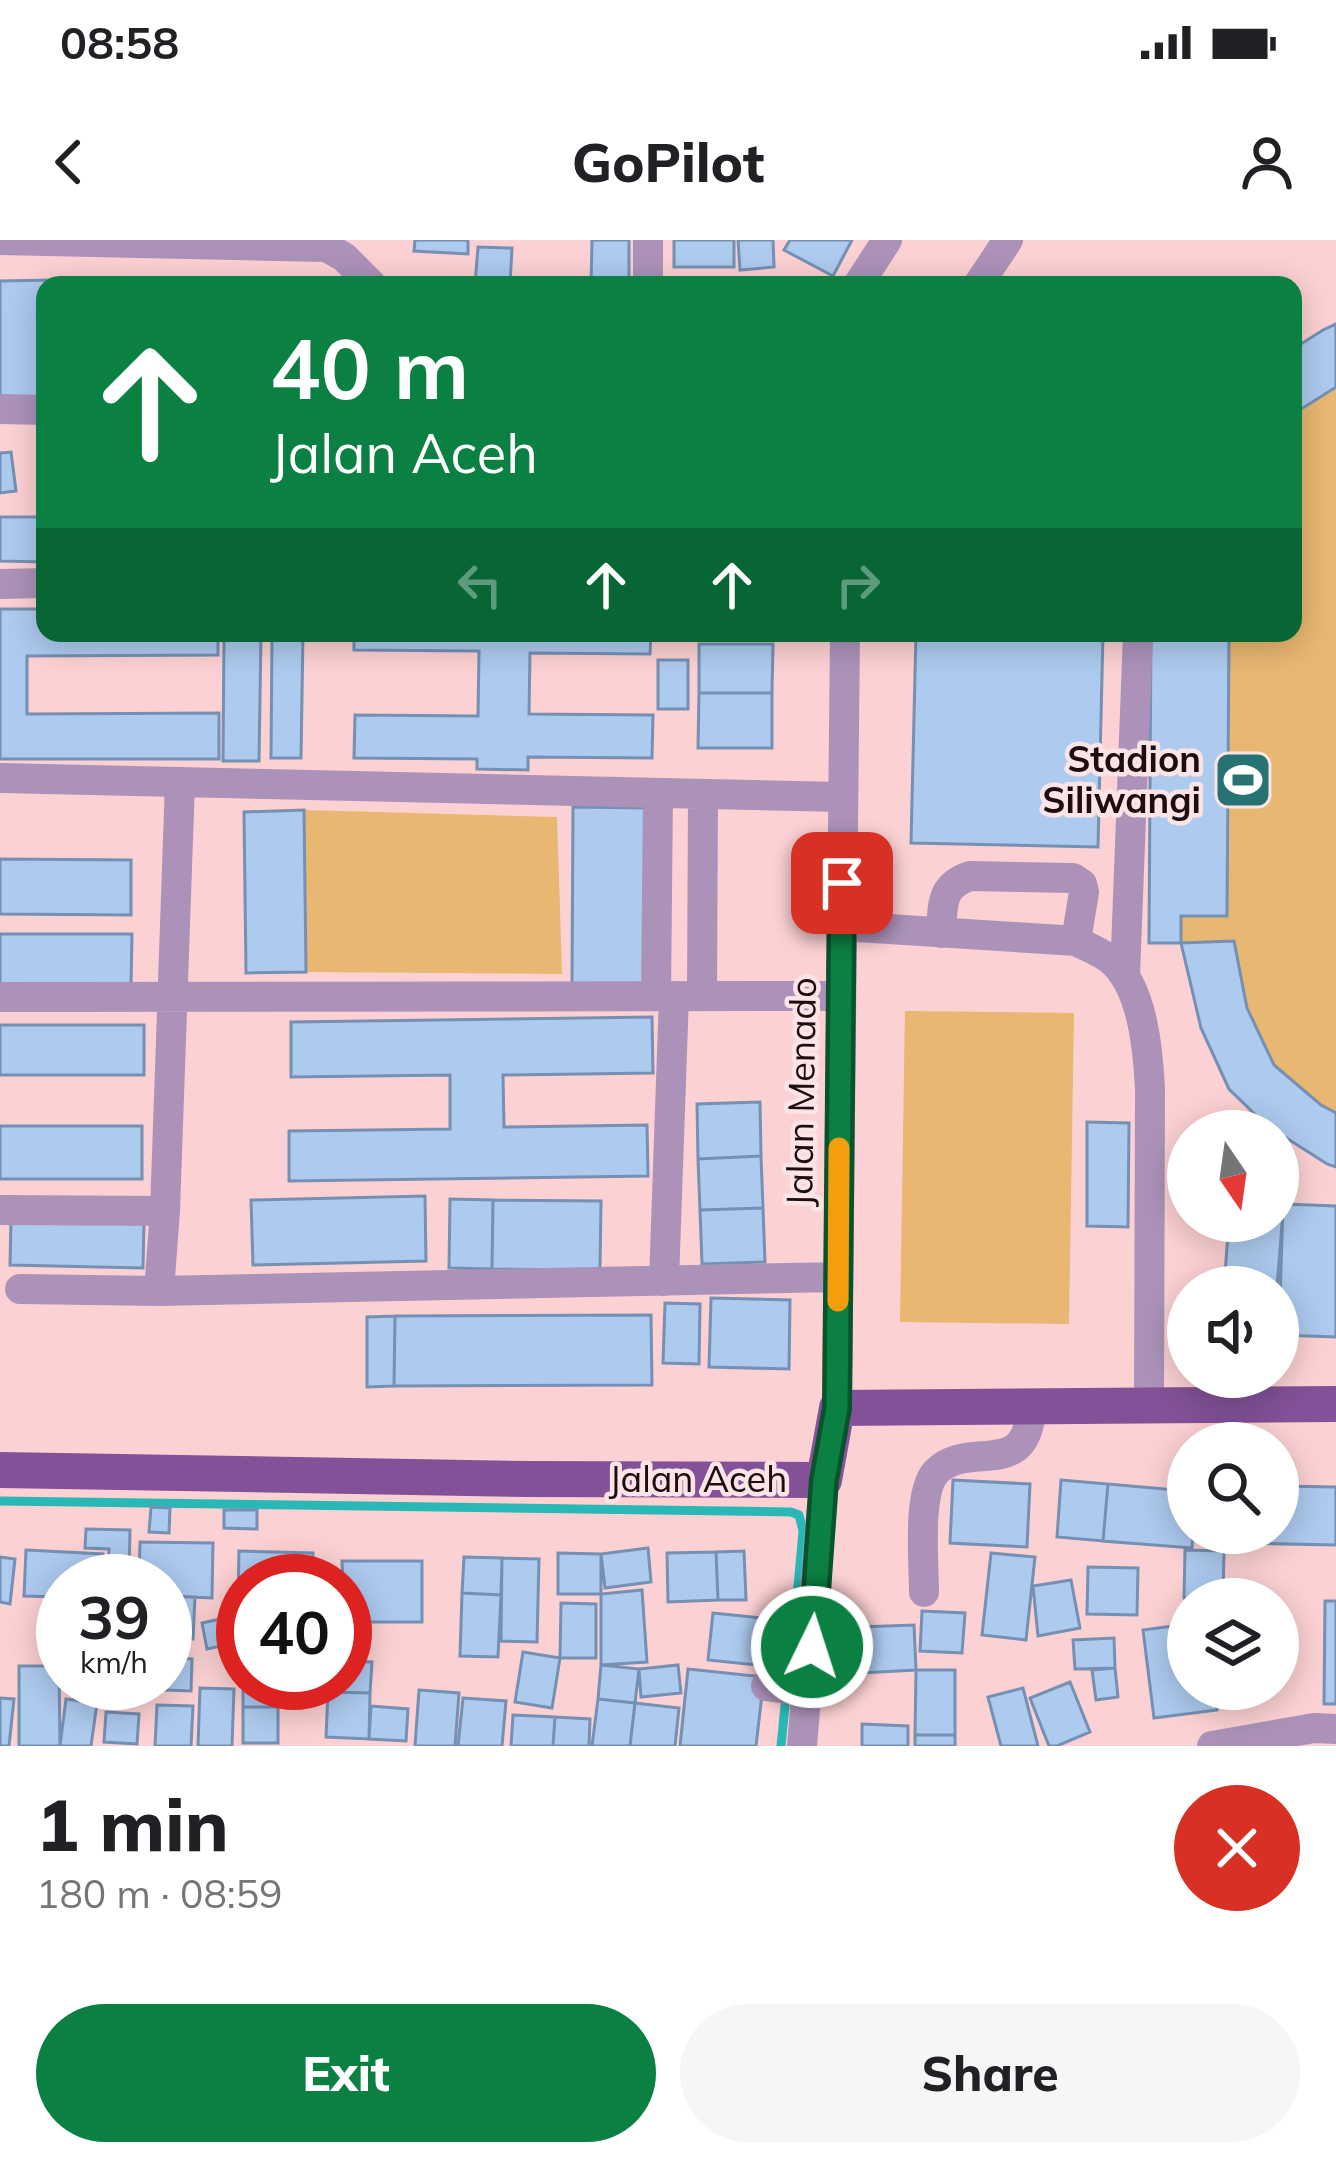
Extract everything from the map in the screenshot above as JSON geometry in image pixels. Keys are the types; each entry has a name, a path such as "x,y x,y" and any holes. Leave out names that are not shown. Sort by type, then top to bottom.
{"main road":[{"path":"837,1408 1336,1404"},
{"name":"Jalan Aceh","path":"0,1470 824,1480 837,1408"}],"street":[{"path":"0,240 303,244 344,256 363,276"},
{"path":"648,240 648,276"},
{"path":"864,276 887,240"},
{"path":"984,276 1008,240"},
{"path":"0,409 36,410"},
{"path":"0,584 36,583"},
{"name":"Jalan Menado","path":"837,1408 845,642"},
{"path":"1125,976 1138,642"},
{"path":"0,778 843,796"},
{"path":"159,1291 180,782"},
{"path":"658,793 677,995"},
{"path":"664,1281 677,995 704,794"},
{"path":"940,933 946,891 954,881 970,876 1073,878 1084,892 1076,941"},
{"path":"842,926 1076,941 1110,960 1125,976 1148,1044 1150,1404"},
{"path":"0,997 841,996"},
{"path":"0,1210 165,1211"},
{"path":"20,1288 159,1291 838,1277"},
{"path":"924,1592 924,1516 928,1486 936,1472 952,1462 1008,1452 1024,1442 1031,1406"},
{"path":"802,1746 824,1480"},
{"path":"766,1686 808,1692"},
{"path":"1212,1746 1314,1728 1336,1729"}],"shaded area":[{"name":"Stadion Siliwangi","path":"1336,324 1336,1167 1299,1146 1299,1110 1256,1110 1201,1028 1181,943 1149,943 1151,642 1302,642 1302,343"},
{"path":"304,810 557,817 562,974 306,972"},
{"path":"905,1011 1074,1013 1069,1324 900,1322"}],"building":[{"path":"415,240 468,240 468,254 414,251"},
{"path":"592,240 629,240 629,276 591,276"},
{"path":"674,240 734,240 734,267 674,267"},
{"path":"738,240 773,240 774,267 740,270"},
{"path":"790,240 852,240 833,276 784,250"},
{"path":"478,247 512,248 510,276 476,276"},
{"path":"36,280 36,397 0,398 0,281"},
{"path":"1336,324 1336,387 1302,408 1302,343"},
{"path":"11,452 16,491 0,493 0,453"},
{"path":"0,517 36,517 36,562 0,561"},
{"path":"0,609 36,609 36,642 218,642 218,655 27,656 27,714 219,713 219,759 0,759"},
{"path":"224,642 261,642 259,761 223,761"},
{"path":"272,642 303,642 301,758 271,758"},
{"path":"354,642 651,642 650,654 530,653 529,714 653,715 652,758 528,757 528,770 477,769 477,759 354,758 355,715 478,716 479,651 354,650"},
{"path":"916,642 1103,642 1098,847 911,843"},
{"path":"1151,642 1229,642 1227,916 1181,916 1181,943 1149,943"},
{"path":"699,644 773,644 772,693 699,693"},
{"path":"658,660 688,660 688,709 658,709"},
{"path":"699,693 772,693 772,748 698,748"},
{"path":"573,807 649,808 648,985 572,985"},
{"path":"304,810 306,972 246,973 244,812"},
{"path":"0,859 131,860 131,915 0,914"},
{"path":"0,934 132,934 131,986 0,986"},
{"path":"1234,941 1247,1008 1274,1065 1336,1113 1336,1167 1299,1146 1299,1110 1251,1110 1229,1089 1201,1028 1181,943"},
{"path":"652,1017 653,1073 503,1075 504,1127 647,1125 648,1176 289,1181 289,1131 450,1129 450,1075 291,1077 291,1022"},
{"path":"0,1025 144,1025 144,1075 0,1075"},
{"path":"760,1102 761,1156 698,1159 697,1104"},
{"path":"1087,1122 1129,1123 1128,1227 1087,1226"},
{"path":"0,1126 142,1126 142,1179 0,1179"},
{"path":"761,1156 763,1208 700,1210 698,1159"},
{"path":"425,1196 426,1261 253,1265 251,1200"},
{"path":"450,1199 493,1200 492,1269 449,1268"},
{"path":"493,1200 601,1201 600,1270 492,1269"},
{"path":"1299,1205 1336,1206 1336,1337 1299,1336 1299,1266 1281,1266 1282,1242 1299,1242"},
{"path":"763,1208 765,1262 702,1264 700,1210"},
{"path":"11,1219 144,1222 143,1268 10,1265"},
{"path":"1227,1242 1281,1242 1279,1266 1226,1266"},
{"path":"711,1298 790,1300 789,1369 709,1367"},
{"path":"665,1303 700,1304 699,1364 663,1363"},
{"path":"651,1315 652,1385 394,1386 395,1316"},
{"path":"395,1316 394,1386 367,1387 367,1317"},
{"path":"953,1480 1030,1484 1027,1547 950,1543"},
{"path":"1061,1480 1108,1484 1103,1541 1057,1537"},
{"path":"1108,1484 1167,1489 1167,1546 1103,1541"},
{"path":"1299,1486 1336,1487 1336,1545 1299,1544"},
{"path":"151,1507 170,1508 169,1533 149,1532"},
{"path":"224,1510 257,1510 257,1529 224,1528"},
{"path":"86,1529 130,1530 129,1554 85,1548"},
{"path":"140,1542 213,1543 212,1598 192,1597 192,1554 140,1554"},
{"path":"648,1548 651,1582 605,1588 601,1554"},
{"path":"26,1550 103,1554 36,1554 36,1596 24,1596"},
{"path":"239,1551 313,1553 313,1554"},
{"path":"744,1551 746,1600 718,1600 716,1552"},
{"path":"716,1552 718,1600 668,1602 667,1553"},
{"path":"558,1553 601,1554 601,1594 558,1594"},
{"path":"991,1553 1035,1557 1026,1640 982,1635"},
{"path":"1185,1554 1224,1554 1223,1578 1184,1578"},
{"path":"0,1557 15,1559 10,1604 0,1602"},
{"path":"464,1557 502,1558 501,1595 462,1593"},
{"path":"502,1558 539,1559 537,1642 501,1641"},
{"path":"372,1561 422,1561 422,1622 372,1622"},
{"path":"1088,1567 1138,1568 1137,1615 1087,1614"},
{"path":"1071,1580 1080,1628 1038,1636 1033,1586"},
{"path":"642,1590 647,1662 601,1665 601,1594"},
{"path":"462,1593 501,1595 498,1657 460,1656"},
{"path":"1325,1601 1336,1601 1336,1704 1324,1704"},
{"path":"561,1603 596,1604 596,1658 560,1658"},
{"path":"922,1611 965,1613 962,1653 920,1651"},
{"path":"713,1613 781,1620 776,1667 708,1660"},
{"path":"216,1620 216,1647 207,1649 202,1623"},
{"path":"914,1625 916,1670 861,1673 859,1627"},
{"path":"1167,1627 1167,1710 1217,1710 1154,1718 1143,1630"},
{"path":"1114,1638 1115,1668 1075,1669 1073,1640"},
{"path":"523,1652 560,1658 552,1708 515,1702"},
{"path":"601,1665 639,1669 635,1703 598,1699"},
{"path":"678,1665 681,1693 641,1697 639,1669"},
{"path":"19,1666 36,1666 36,1710 60,1710 60,1746 19,1746"},
{"path":"1115,1668 1118,1697 1096,1700 1092,1670"},
{"path":"688,1669 764,1677 756,1746 680,1746"},
{"path":"916,1670 955,1670 955,1735 915,1735"},
{"path":"1070,1682 1090,1732 1049,1746 1030,1698"},
{"path":"200,1688 216,1688 216,1710 233,1710 232,1746 198,1746"},
{"path":"1023,1688 1038,1746 1001,1746 988,1697"},
{"path":"419,1690 459,1693 455,1746 415,1746"},
{"path":"0,1698 14,1699 9,1746 0,1746"},
{"path":"463,1698 506,1701 502,1746 458,1746"},
{"path":"598,1699 635,1703 630,1746 592,1746"},
{"path":"635,1703 679,1708 675,1746 630,1746"},
{"path":"193,1706 191,1746 155,1746 157,1710 192,1710"},
{"path":"372,1706 408,1709 406,1741 369,1739"},
{"path":"65,1710 96,1710 91,1746 60,1746"},
{"path":"243,1710 278,1710 278,1743 243,1743"},
{"path":"327,1710 370,1710 369,1739 326,1737"},
{"path":"106,1712 139,1714 137,1744 104,1742"},
{"path":"513,1715 555,1717 553,1746 511,1746"},
{"path":"555,1717 590,1719 589,1746 553,1746"},
{"path":"862,1724 908,1726 908,1746 862,1746"},
{"path":"915,1735 955,1735 955,1746 915,1746"}],"waterway":[{"path":"0,1501 791,1512 799,1515 803,1531 790,1676"},
{"path":"781,1746 786,1696"}],"slow traffic":[{"path":"838,1301 839,1148"}],"place":[{"name":"Stadion Siliwangi","path":"1243,780"}],"route":[{"path":"812,1647 824,1480 837,1408 842,883"}]}
